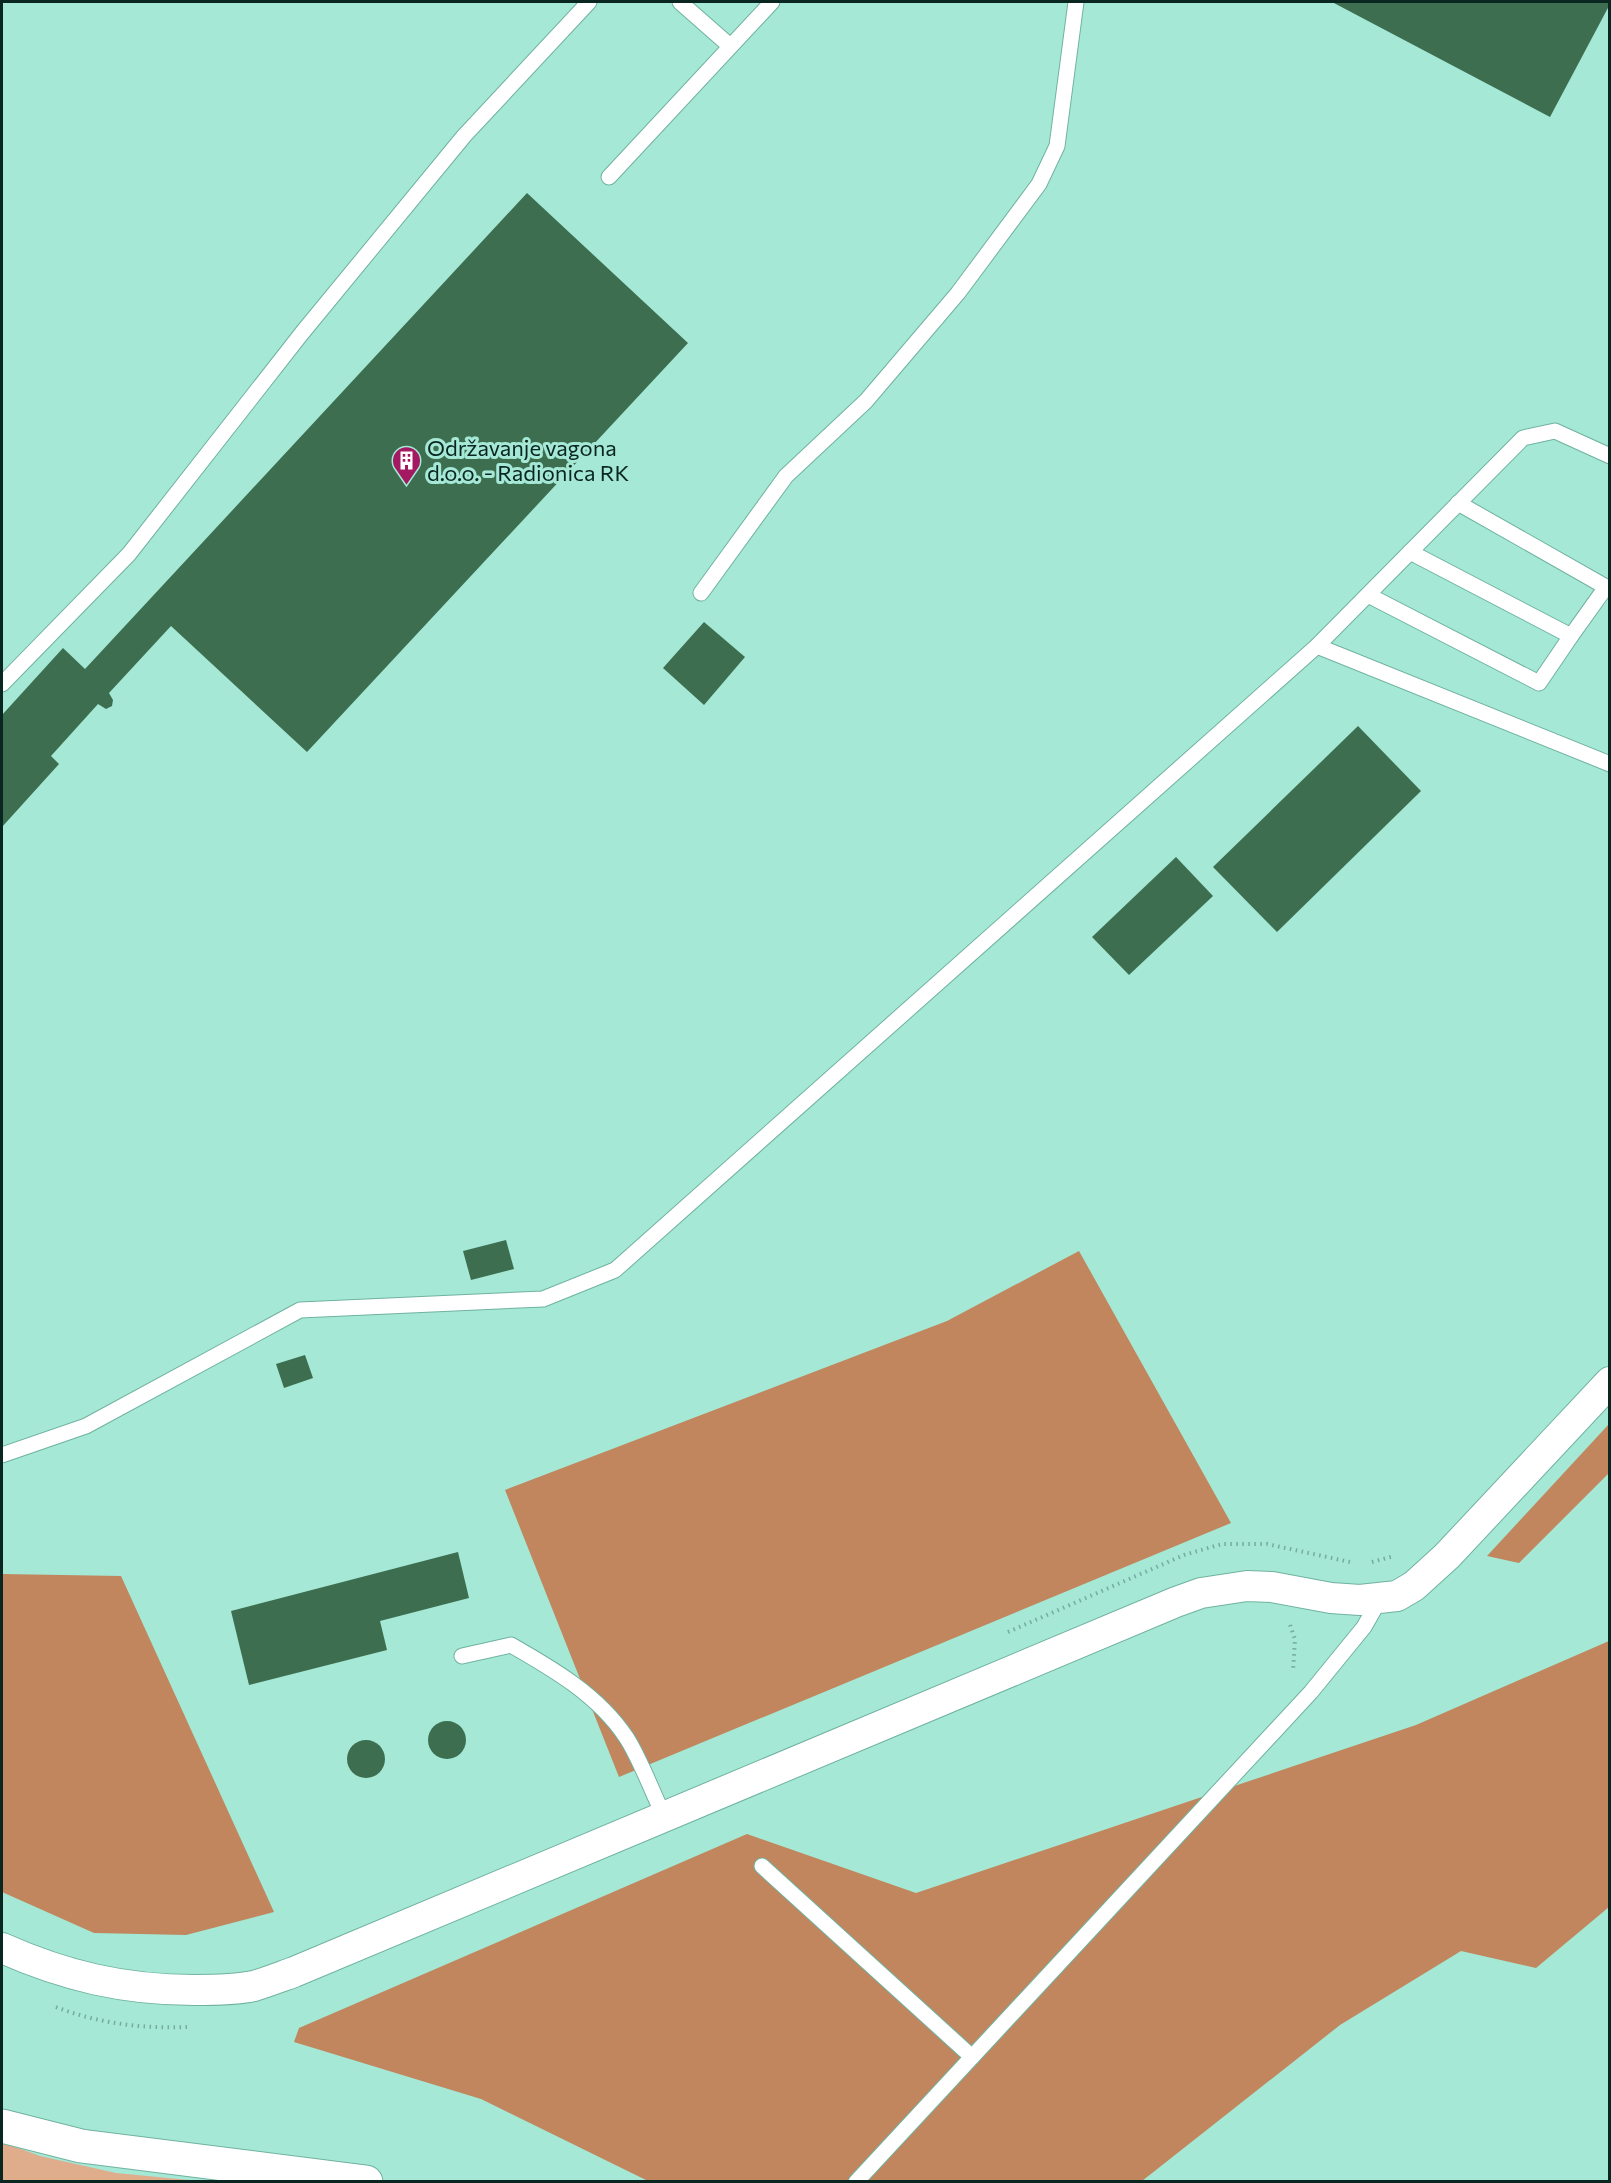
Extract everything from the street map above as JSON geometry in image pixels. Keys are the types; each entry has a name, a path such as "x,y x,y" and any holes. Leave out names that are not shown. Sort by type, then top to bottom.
{"highway":[{"path":"2,2126 81,2146 366,2181"}],"street":[{"path":"2,1947 39,1964 128,1987 218,1990 253,1986 294,1972 1201,1593 1247,1586 1272,1587 1331,1598 1380,1599 1397,1596 1414,1586 1447,1556 1610,1382"}],"lane":[{"path":"2,684 129,554 302,333 464,136 589,2"},
{"path":"680,2 730,46"},
{"path":"609,177 772,2"},
{"path":"701,593 786,476 873,392 958,293 1039,184 1057,146 1076,2"},
{"path":"2,1455 86,1426 300,1310 543,1299 615,1270 1317,646 1523,438 1555,431 1610,456"},
{"path":"1368,595 1539,683 1606,587 1458,503"},
{"path":"1410,552 1571,636"},
{"path":"1317,646 1610,764"},
{"path":"856,2181 1311,1692 1364,1627 1380,1599"},
{"path":"462,1656 511,1645 563,1675 609,1716 626,1737 664,1816"},
{"path":"762,1866 972,2057"}],"shaded area":[{"path":"1079,1251 1231,1523 619,1777 505,1490 947,1321"},
{"path":"1609,1424 1609,1473 1519,1563 1487,1556"},
{"path":"2,1574 121,1576 274,1912 186,1935 94,1933 2,1892"},
{"path":"1609,1641 1609,1907 1536,1968 1461,1951 1340,2025 1142,2181 648,2181 481,2099 294,2042 299,2028 747,1834 916,1893 1416,1725"},
{"path":"2,2142 40,2156 116,2173 199,2181 2,2181"}],"building":[{"path":"1332,2 1610,2 1610,4 1550,117"},
{"name":"Održavanje vagona d.o.o. - Radionica RK","path":"527,193 688,343 307,752 171,626 109,693 113,700 112,706 106,709 98,704 51,756 59,764 2,827 2,715 63,648 85,669"},
{"path":"704,622 745,657 704,705 663,668"},
{"path":"1358,726 1421,791 1277,932 1213,867"},
{"path":"1176,857 1213,896 1129,975 1092,937"},
{"path":"506,1240 514,1269 471,1280 463,1251"},
{"path":"305,1355 313,1378 284,1388 276,1364"},
{"path":"458,1552 469,1598 380,1621 387,1650 249,1685 231,1611"},
{"path":"447,1721 460,1727 466,1740 460,1753 447,1759 434,1753 428,1740 434,1727"},
{"path":"366,1740 373,1741 379,1746 384,1752 384,1766 379,1772 373,1777 366,1778 359,1777 353,1772 348,1766 347,1759 348,1752 353,1746 359,1741"}],"place":[{"name":"Održavanje vagona d.o.o. - Radionica RK","path":"406,486"}]}
